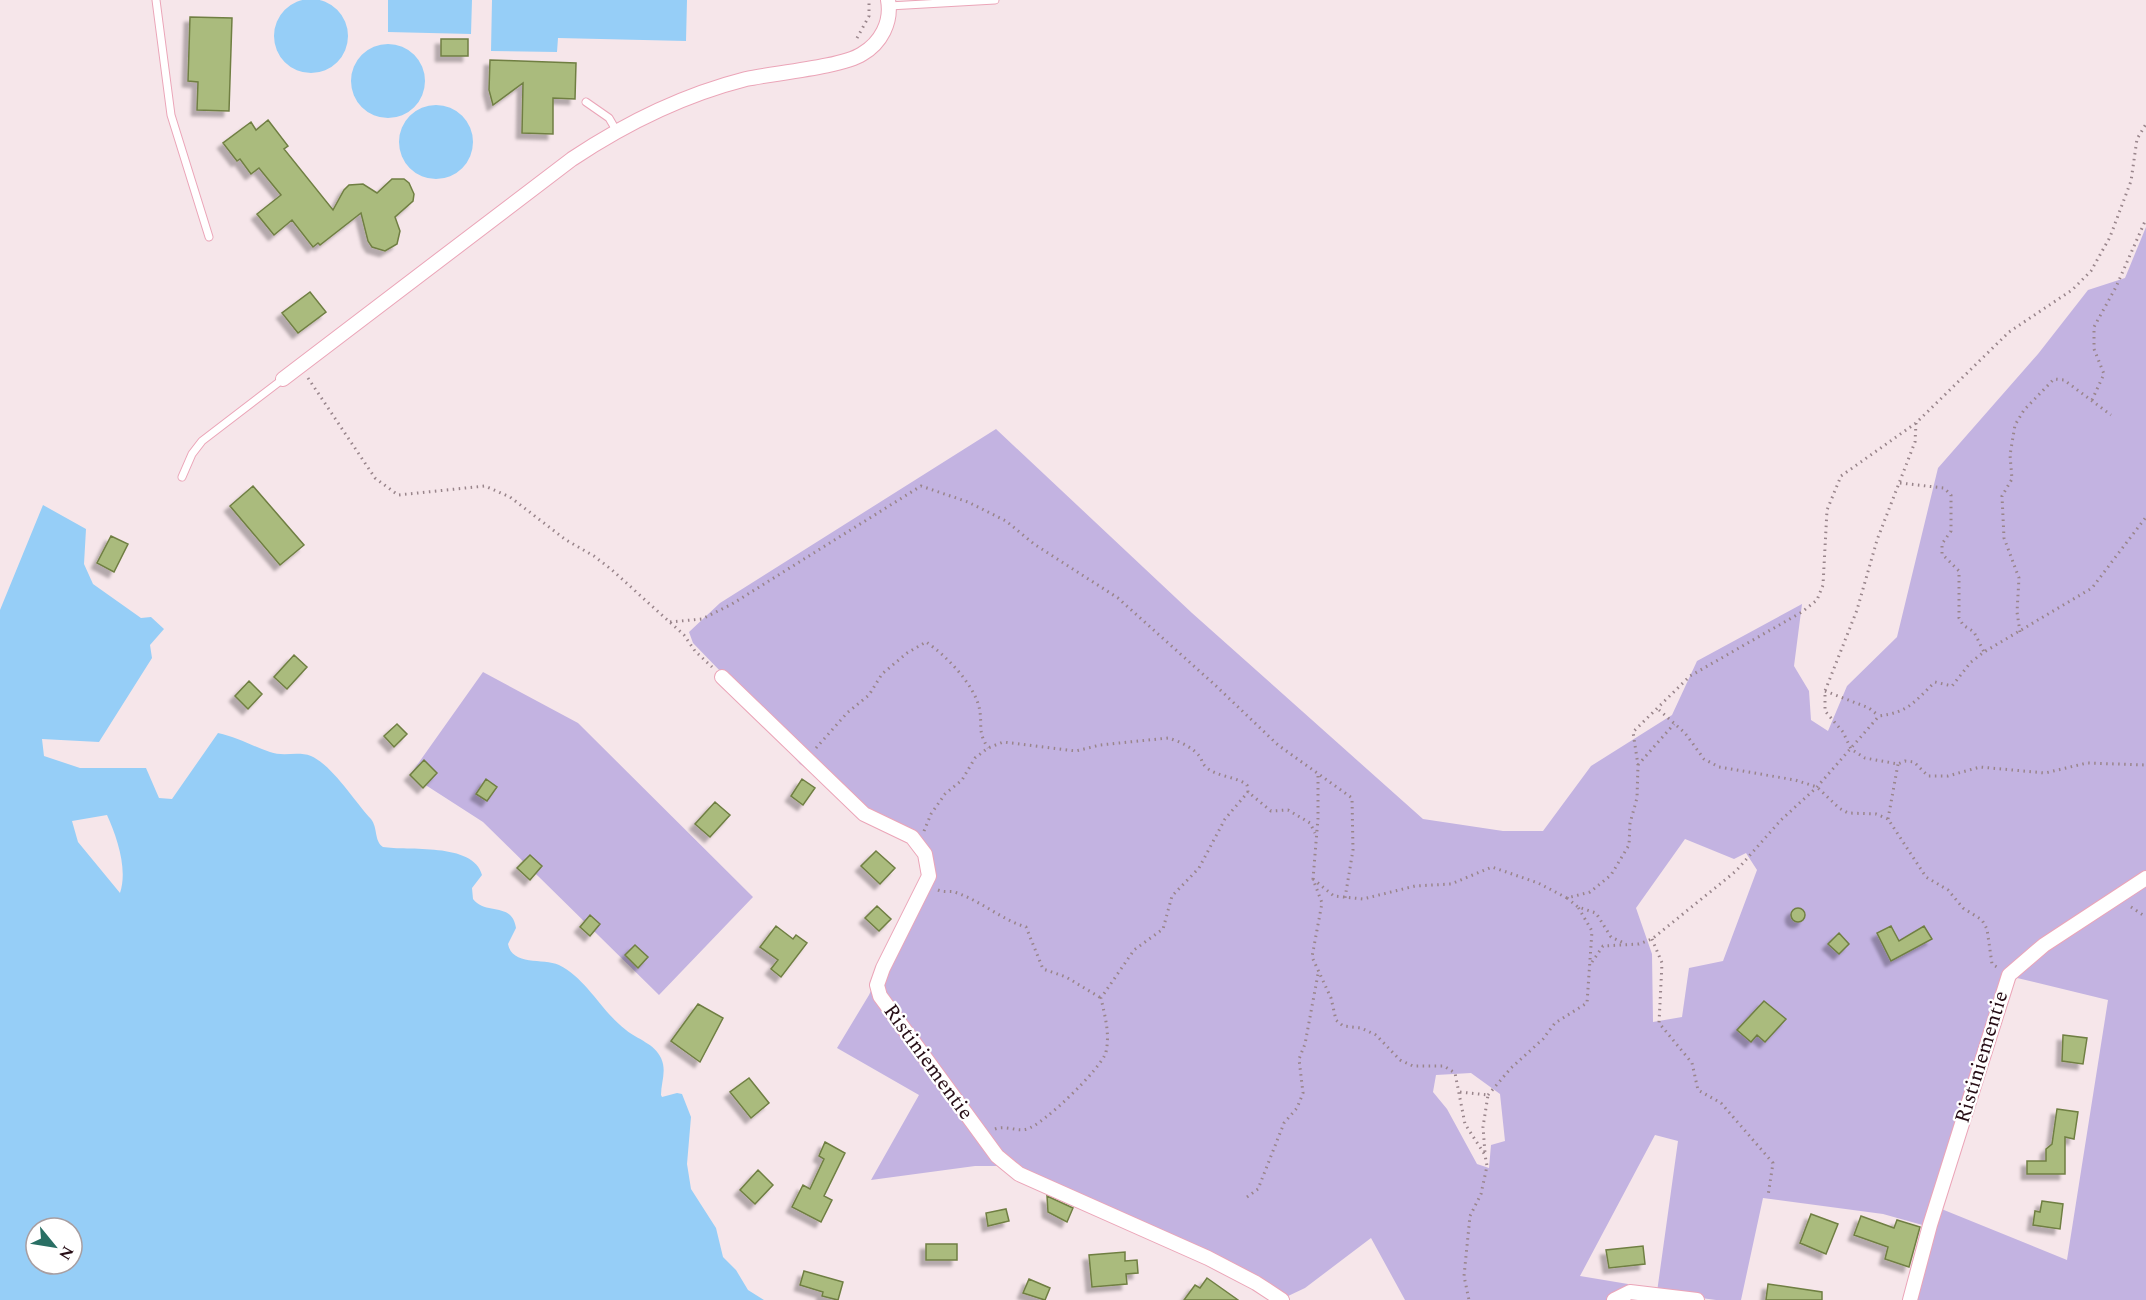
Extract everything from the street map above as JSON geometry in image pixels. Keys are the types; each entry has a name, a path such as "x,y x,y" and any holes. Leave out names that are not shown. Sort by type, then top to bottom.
{"street":[{"path":"283,379 572,159 616,130 676,102 714,88 860,56 880,38 888,21 889,3"},
{"path":"722,677 864,814 897,829 919,844 929,866 926,885"},
{"name":"Ristiniementie","path":"1910,1300 1930,1225 2009,975 2044,945 2146,878"},
{"name":"Ristiniementie","path":"926,885 882,968 878,985 880,996 997,1156 1019,1174 1208,1258 1256,1283 1282,1300"},
{"path":"1614,1300 1630,1292 1697,1300"}],"lane":[{"path":"156,0 171,115 208,237"},
{"path":"889,3 995,0"},
{"path":"586,102 609,118 616,130"},
{"path":"182,477 192,454 202,441 283,379"}],"path":[{"path":"840,61 864,28 869,16 869,0"},
{"path":"1568,898 1590,892 1611,875 1629,845 1630,823 1637,798 1638,765 1633,732 1658,710 1690,676 1802,612 1817,600 1823,585 1827,510 1841,476 1916,423 2009,332 2072,290 2091,271 2110,237 2128,190 2137,139 2146,124"},
{"path":"2092,400 2103,374 2094,349 2094,327 2124,270 2146,219"},
{"path":"300,366 375,478 398,495 427,494 456,487 485,486 510,497 566,540 594,556 670,622 722,677"},
{"path":"2020,632 2017,612 2019,578 2004,537 2002,496 2012,479 2010,455 2014,425 2024,410 2054,379 2064,380 2111,415"},
{"path":"1916,423 1915,442 1877,540 1857,610 1826,691 1825,711 1844,732 1851,749 1865,758 1898,764 1905,761 1914,762 1928,776 1948,776 1980,767 2045,773 2087,763 2146,765"},
{"path":"1900,483 1944,488 1951,495 1951,531 1942,544 1942,554 1959,571 1959,618 1963,626 1974,632 1984,652"},
{"path":"670,622 702,619 732,604 921,486 968,502 1006,521 1034,544 1118,598 1278,745 1318,776 1352,798 1353,850 1345,898"},
{"path":"1592,962 1603,946 1627,945 1652,939 1736,871 1781,820 1817,787 1879,716 1900,713 1907,709 1935,682 1952,686 1971,662 1984,652 2092,588 2146,517"},
{"path":"806,758 847,713 869,695 882,674 926,642 960,672 980,710 980,735 988,748"},
{"path":"1826,691 1869,708 1879,716"},
{"path":"1658,710 1674,724 1704,759 1719,767 1753,771 1817,787 1839,808 1848,813 1876,814 1888,819 1926,877 1948,890 1963,908 1982,920 1987,929 1992,964 2009,975"},
{"path":"1638,765 1674,724"},
{"path":"919,844 931,814 945,794 962,780 975,758 988,748 1003,741 1017,741 1076,751 1100,745 1168,738 1178,741 1199,755 1205,767 1229,778 1240,780 1247,785 1248,792 1271,811 1288,810 1310,823 1316,835"},
{"path":"1888,819 1898,764"},
{"path":"1318,776 1313,879 1322,903 1312,957 1331,998 1336,1020 1343,1026 1361,1028 1376,1035 1400,1060 1413,1065 1444,1066 1455,1073 1465,1124 1485,1155"},
{"path":"1101,998 1134,950 1163,929 1172,896 1199,868 1225,819 1248,792"},
{"path":"1313,879 1334,896 1363,899 1415,886 1451,884 1492,867 1538,883 1568,898 1578,907 1592,931 1590,987 1584,1006 1555,1023 1543,1039 1511,1068 1488,1095 1483,1127 1487,1166 1481,1194 1470,1216 1464,1276 1468,1300"},
{"path":"926,885 943,892 956,892 1026,927 1043,969 1066,977 1101,998 1108,1028 1105,1055 1093,1073 1062,1104 1029,1129 999,1128 981,1136"},
{"path":"1578,907 1596,914 1611,937 1627,945"},
{"path":"1652,939 1662,963 1659,1023 1692,1064 1698,1090 1721,1103 1773,1163 1768,1196"},
{"path":"1247,1197 1257,1189 1284,1123 1297,1107 1303,1093 1299,1059 1305,1044 1318,973"},
{"path":"1460,1092 1488,1095"}],"shaded area":[{"path":"2146,227 2146,1300 1905,1300 1926,1226 1883,1214 1763,1198 1741,1300 1716,1300 1657,1292 1678,1141 1655,1135 1580,1276 1628,1284 1627,1290 1607,1300 1405,1300 1371,1238 1305,1288 1286,1297 1003,1166 975,1166 871,1180 919,1095 837,1048 869,995 927,867 907,839 800,764 723,674 693,643 689,632 720,603 996,429 1192,613 1423,819 1503,831 1543,831 1591,766 1672,715 1697,661 1802,604 1794,666 1809,691 1811,720 1828,731 1847,686 1897,637 1938,468 2038,354 2088,290 2125,278","holes":["1685,839 1734,859 1746,853 1757,870 1723,961 1689,968 1682,1017 1653,1022 1652,954 1636,908","2013,977 2108,1000 2067,1260 1939,1208","1471,1073 1500,1094 1505,1141 1491,1145 1489,1168 1477,1164 1447,1109 1433,1092 1436,1075"]},
{"path":"483,672 578,723 753,897 659,995 483,822 410,775"}],"water":[{"path":"311,-1 325,2 337,10 345,22 348,36 345,50 337,62 325,70 311,73 297,70 285,62 277,50 274,36 277,22 285,10 297,2"},
{"path":"388,0 472,0 471,34 388,32"},
{"path":"492,0 687,0 686,41 558,38 557,52 491,51"},
{"path":"388,44 402,47 414,55 422,67 425,81 422,95 414,107 402,115 388,118 374,115 362,107 354,95 351,81 354,67 362,55 374,47"},
{"path":"436,105 450,108 462,116 470,128 473,142 470,156 462,168 450,176 436,179 422,176 410,168 402,156 399,142 402,128 410,116 422,108"},
{"path":"43,505 86,529 84,564 93,584 141,618 151,617 164,629 150,645 152,658 99,742 42,739 44,756 80,768 146,768 159,798 172,799 218,733 275,753 311,756 343,784 371,819 378,841 383,847 438,850 466,857 476,864 482,875 472,888 473,899 485,907 504,911 514,920 516,928 508,944 515,956 552,963 569,971 617,1022 658,1053 664,1067 662,1097 682,1094 691,1117 687,1164 691,1189 716,1228 723,1257 736,1270 748,1290 764,1300 0,1300 0,610","holes":["107,815 122,864 120,893 78,842 72,821"]}],"building":[{"path":"190,17 232,18 229,111 197,110 198,82 188,81"},
{"path":"441,39 468,39 468,56 441,56"},
{"path":"490,60 576,63 575,99 553,98 553,134 522,133 523,83 493,105 489,90"},
{"path":"268,120 288,146 284,149 333,210 349,185 363,184 377,193 392,179 404,179 409,183 414,194 413,201 395,217 400,231 397,244 385,251 372,247 368,241 361,213 320,245 318,243 313,247 292,220 274,235 257,214 281,195 259,168 251,174 240,159 237,161 223,143 251,122 256,130"},
{"path":"310,292 326,312 298,333 282,313"},
{"path":"253,486 304,545 280,565 230,506"},
{"path":"111,536 128,544 114,572 97,563"},
{"path":"294,655 307,667 287,689 274,677"},
{"path":"249,681 262,694 248,709 235,696"},
{"path":"397,724 407,734 394,747 384,736"},
{"path":"424,760 437,773 423,788 410,775"},
{"path":"486,779 497,787 487,801 476,794"},
{"path":"802,779 815,788 803,805 791,796"},
{"path":"715,802 730,815 710,837 695,824"},
{"path":"876,851 895,868 880,884 861,866"},
{"path":"530,855 542,866 530,880 517,868"},
{"path":"877,906 891,919 879,931 865,918"},
{"path":"1798,908 1803,910 1805,915 1803,920 1798,922 1793,920 1791,915 1793,910"},
{"path":"590,915 600,924 590,936 580,927"},
{"path":"776,926 793,939 796,935 807,943 781,977 771,969 778,960 760,947"},
{"path":"1891,926 1899,941 1924,926 1932,939 1891,961 1877,933"},
{"path":"1839,933 1849,944 1839,954 1828,944"},
{"path":"635,945 648,957 638,968 625,955"},
{"path":"1764,1001 1786,1019 1765,1042 1757,1035 1751,1042 1737,1030"},
{"path":"698,1004 723,1018 700,1062 671,1041"},
{"path":"2063,1035 2087,1038 2083,1064 2062,1061"},
{"path":"749,1078 769,1103 751,1118 730,1092"},
{"path":"2057,1109 2078,1112 2074,1139 2065,1137 2065,1174 2027,1174 2027,1161 2046,1161 2046,1149 2052,1144"},
{"path":"825,1142 845,1153 824,1196 832,1200 821,1222 792,1207 803,1185 810,1189 824,1159 819,1156"},
{"path":"758,1170 773,1185 755,1204 740,1190"},
{"path":"1047,1196 1073,1208 1067,1222 1048,1212"},
{"path":"2042,1201 2063,1204 2060,1229 2033,1225 2035,1211 2040,1212"},
{"path":"1006,1209 1009,1221 988,1226 986,1213"},
{"path":"1811,1214 1838,1224 1826,1254 1800,1243"},
{"path":"1861,1216 1894,1228 1897,1220 1920,1227 1909,1267 1885,1259 1888,1247 1854,1235"},
{"path":"926,1244 957,1244 957,1260 926,1260"},
{"path":"1643,1246 1645,1264 1609,1268 1606,1250"},
{"path":"1125,1252 1125,1261 1137,1260 1138,1273 1126,1274 1127,1284 1092,1287 1089,1255"},
{"path":"804,1271 843,1282 838,1300 822,1296 823,1292 800,1285"},
{"path":"1207,1278 1238,1300 1184,1300 1195,1285 1200,1288"},
{"path":"1029,1279 1050,1288 1045,1300 1023,1293"},
{"path":"1768,1284 1822,1292 1822,1300 1766,1300"}]}
